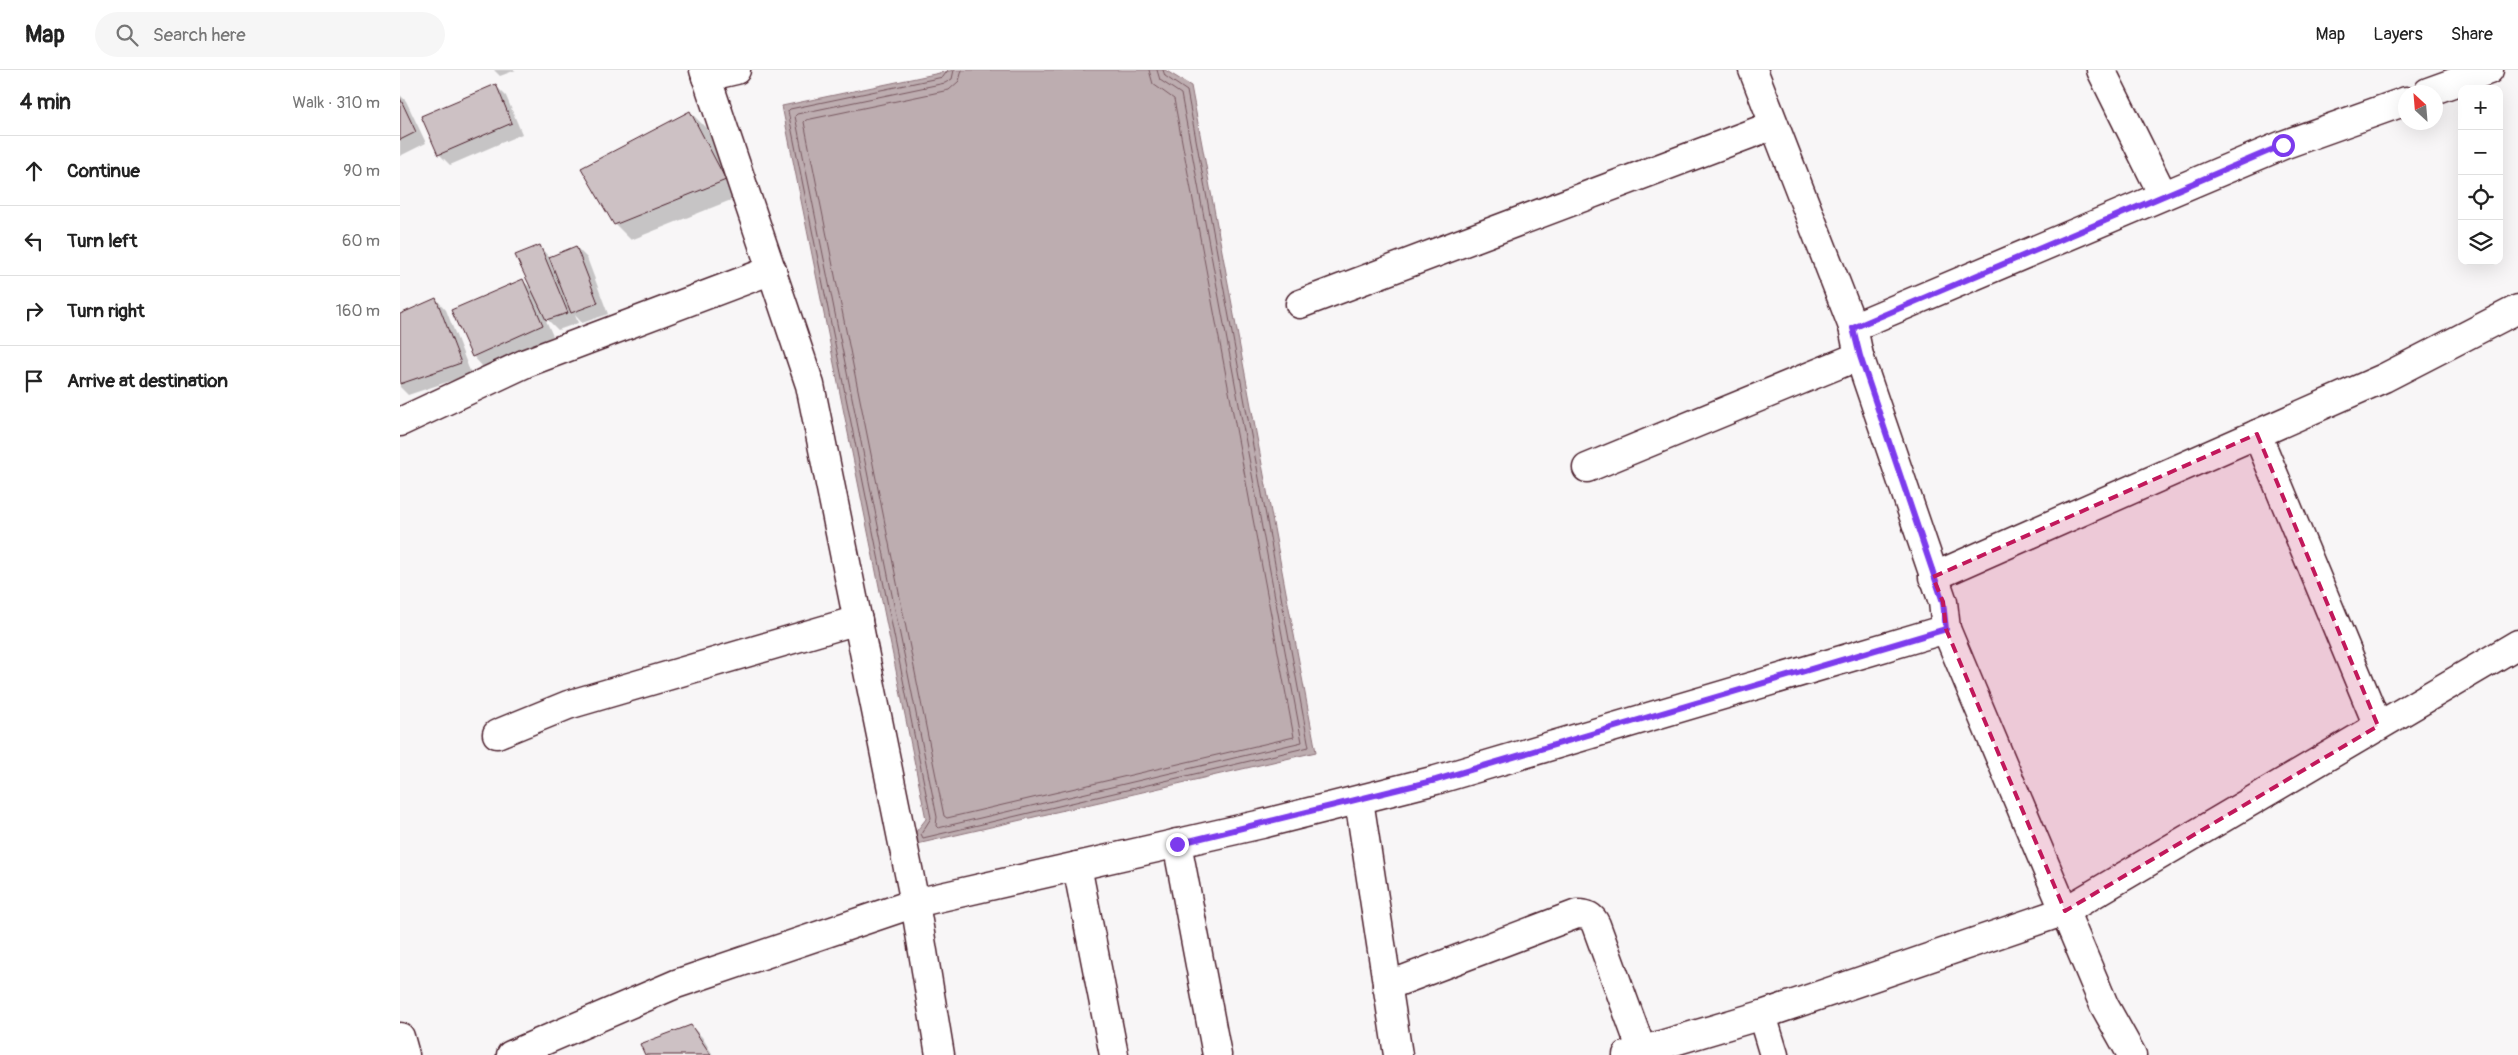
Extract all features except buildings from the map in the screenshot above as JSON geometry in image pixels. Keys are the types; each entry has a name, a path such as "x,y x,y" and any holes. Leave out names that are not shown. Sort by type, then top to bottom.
{"street":[{"path":"736,70 705,73 810,385 915,903 940,1055"},
{"path":"1753,70 1853,328 1860,356 1943,602 1946,629 2104,1005 2132,1055"},
{"path":"2101,70 2163,195"},
{"path":"2443,87 2489,70"},
{"path":"1853,328 2283,145 2398,104"},
{"path":"1300,304 1774,125"},
{"path":"400,422 526,363 772,270"},
{"path":"1933,577 2384,378 2518,309"},
{"path":"1587,468 1860,356"},
{"path":"2257,434 2378,726"},
{"path":"497,734 568,705 858,620"},
{"path":"511,1055 676,984 915,903 1177,844 1359,800 1454,774 1946,629"},
{"path":"1387,986 1577,914 1586,914 1593,918 1596,925 1634,1053 1762,1015 2065,911 2518,644"},
{"path":"1359,800 1398,1055"},
{"path":"1177,844 1217,1055"},
{"path":"1077,866 1114,1055"},
{"path":"1762,1015 1774,1055"},
{"path":"400,1037 405,1055"}],"highlighted area":[{"path":"2257,434 2378,726 2065,911 1946,629 1943,602 1933,577"}],"water":[{"path":"954,70 1165,70 1191,86 1316,752 904,847 926,819 782,106"}],"route":[{"path":"1177,844 1436,780 1899,645 1946,629 1943,602 1860,356 1853,328 2283,145"}]}
